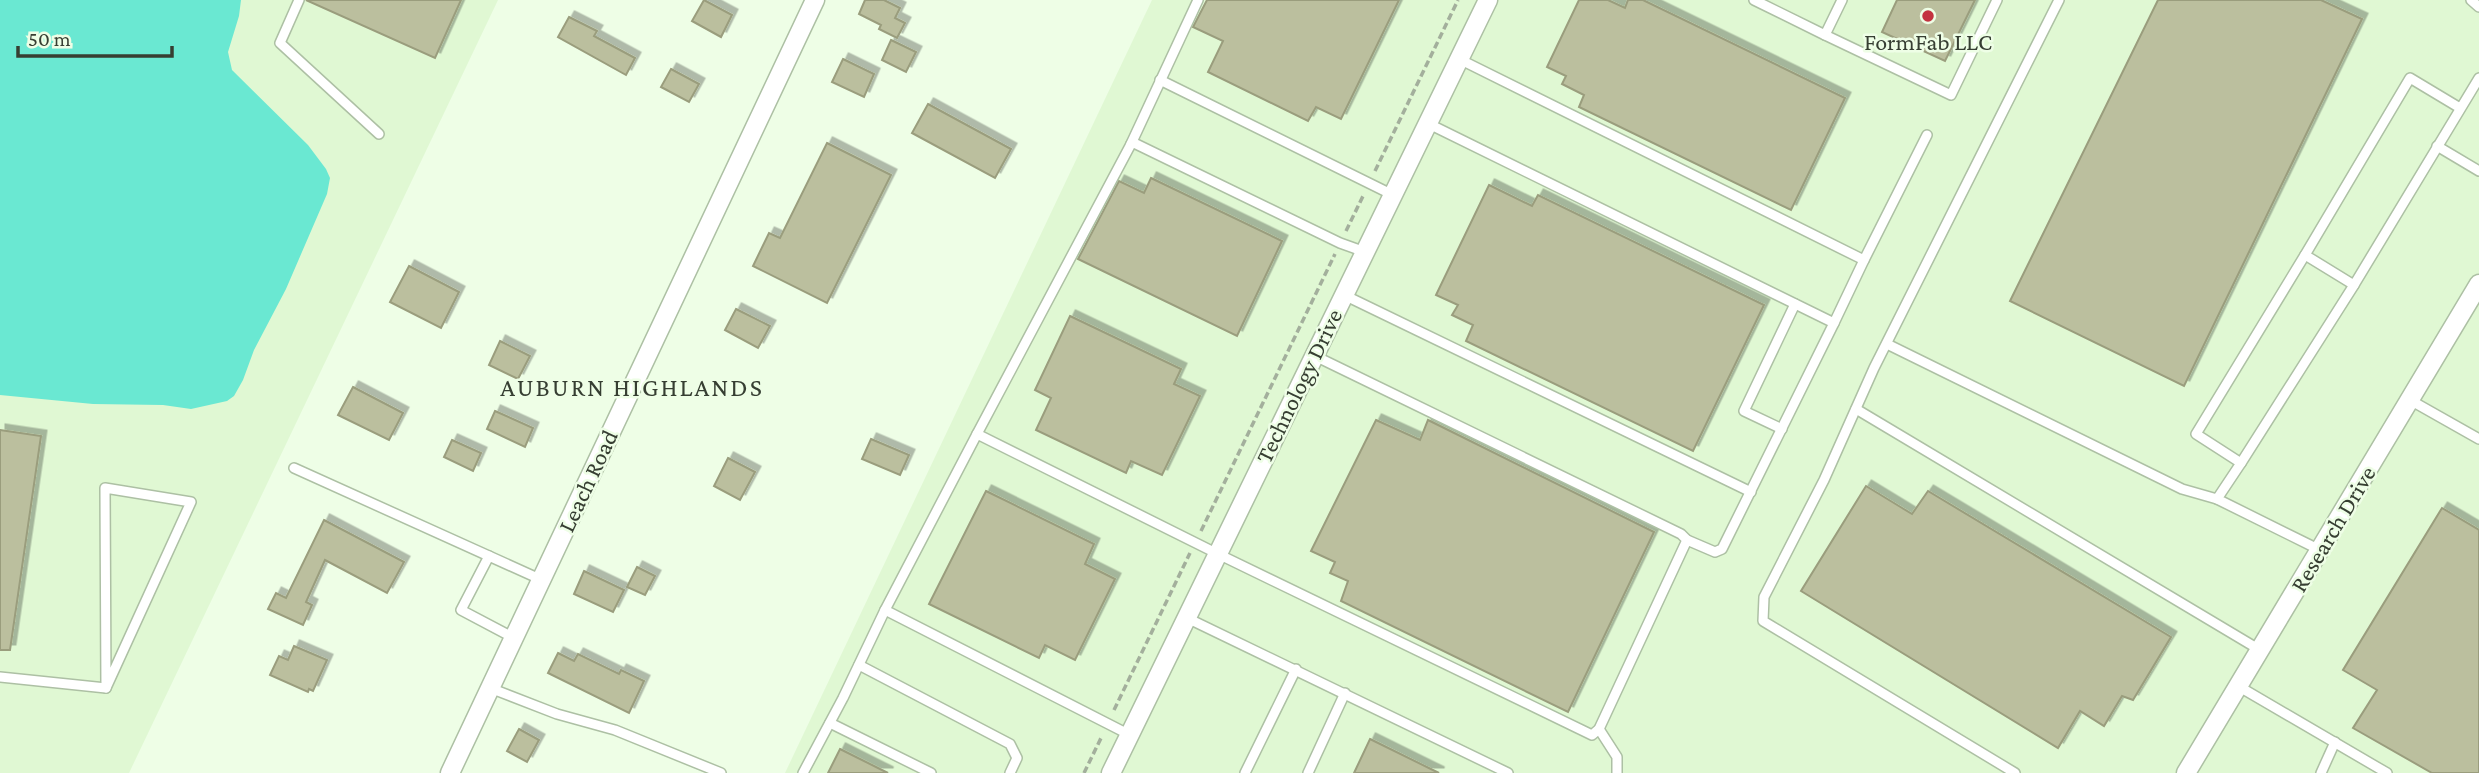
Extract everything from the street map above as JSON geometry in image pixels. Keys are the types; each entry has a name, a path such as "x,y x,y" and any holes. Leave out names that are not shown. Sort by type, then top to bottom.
{"street":[{"name":"Leach Road","path":"450,773 815,0"},
{"name":"Technology Drive","path":"1117,771 1130,735 1488,0"},
{"name":"Research Drive","path":"2186,773 2479,284"}],"lane":[{"path":"299,0 280,43 379,134"},
{"path":"803,773 885,610 1130,144 1198,0"},
{"path":"1754,0 1951,95 1997,0"},
{"path":"1825,35 1842,0"},
{"path":"2015,773 1763,621 1764,597 2059,0"},
{"path":"2471,0 2479,7"},
{"path":"1459,60 1864,260"},
{"path":"2241,463 2196,434 2410,78 2460,107"},
{"path":"2217,499 2354,285 2479,78"},
{"path":"1160,80 1393,195"},
{"path":"1427,123 1834,323"},
{"path":"1315,356 1715,552 1722,549 1751,492 1927,135"},
{"path":"1130,144 1133,143 1340,243 1365,252"},
{"path":"2437,146 2479,171"},
{"path":"2305,255 2354,285"},
{"path":"1344,295 1751,492"},
{"path":"1782,429 1744,411 1795,304"},
{"path":"1887,344 2182,489 2217,499 2320,550"},
{"path":"2410,400 2479,439"},
{"path":"1856,409 2260,650"},
{"path":"977,434 1592,735 1599,729 1687,540"},
{"path":"294,468 541,580"},
{"path":"105,488 191,502 163,564 106,688 105,488"},
{"path":"489,556 461,610 514,638"},
{"path":"885,610 1130,735"},
{"path":"1187,618 1508,773"},
{"path":"859,665 1010,744 1017,758 1010,773"},
{"path":"1245,773 1296,670"},
{"path":"0,677 106,688"},
{"path":"2238,686 2387,773"},
{"path":"490,688 558,714 615,730 721,773"},
{"path":"1308,773 1345,693"},
{"path":"830,723 931,773"},
{"path":"1599,729 1617,757 1617,773"},
{"path":"2321,773 2335,742"}],"path":[{"path":"1084,773 1458,0"}],"shaded area":[{"path":"0,0 498,0 129,773 0,773"},
{"path":"1152,0 2479,0 2479,773 785,773"}],"water":[{"path":"0,0 241,0 228,52 232,70 308,145 330,178 327,194 286,289 254,350 243,380 234,396 227,401 191,409 163,405 93,404 0,395"}],"building":[{"path":"306,0 461,0 435,58"},
{"path":"704,0 732,15 721,37 692,21"},
{"path":"865,0 884,0 900,8 895,18 905,23 897,38 879,29 881,25 859,14"},
{"path":"1207,0 1399,0 1341,119 1316,107 1308,121 1208,72 1223,41 1193,27"},
{"path":"1579,0 1608,0 1625,8 1628,0 1643,0 1845,98 1791,210 1579,107 1584,95 1562,84 1566,76 1547,67"},
{"name":"FormFab LLC","path":"1897,0 1975,0 1945,61 1882,32"},
{"path":"2158,0 2321,0 2362,19 2184,386 2010,301"},
{"path":"569,17 597,31 594,36 635,58 626,75 558,37"},
{"path":"891,40 916,52 906,72 882,60"},
{"path":"843,59 874,74 864,97 832,82"},
{"path":"671,69 699,84 689,102 661,87"},
{"path":"928,104 1011,149 995,178 912,133"},
{"path":"827,143 891,175 827,303 753,266 769,233 780,238"},
{"path":"1151,178 1282,241 1237,336 1078,259 1119,181 1144,193"},
{"path":"1489,185 1532,206 1538,195 1764,305 1693,451 1466,341 1473,325 1452,315 1458,305 1436,295"},
{"path":"409,266 459,292 441,328 390,302"},
{"path":"736,309 770,326 758,348 725,330"},
{"path":"1070,316 1181,369 1174,384 1200,396 1162,475 1131,461 1126,473 1036,430 1051,398 1035,390"},
{"path":"500,341 530,356 518,379 489,365"},
{"path":"353,387 403,413 389,440 338,415"},
{"path":"495,411 533,428 525,447 487,429"},
{"path":"1376,420 1420,440 1428,420 1654,532 1568,712 1341,601 1348,581 1330,573 1335,562 1311,551"},
{"path":"0,430 41,436 10,650 0,650"},
{"path":"871,439 909,455 900,475 862,459"},
{"path":"452,440 481,453 473,471 444,457"},
{"path":"728,458 755,472 740,500 714,486"},
{"path":"1866,486 1912,514 1928,491 2171,637 2133,700 2122,696 2104,726 2080,711 2058,748 1801,591"},
{"path":"986,491 1094,544 1085,564 1115,579 1075,660 1045,645 1039,658 929,604"},
{"path":"2442,508 2479,530 2479,773 2432,773 2353,728 2377,690 2343,670"},
{"path":"324,520 404,562 387,593 325,560 306,602 312,605 303,625 268,609 276,593 286,598"},
{"path":"637,567 655,576 645,595 627,587"},
{"path":"584,571 624,590 613,612 574,594"},
{"path":"294,646 327,660 313,691 309,689 308,692 270,675 279,656 288,660"},
{"path":"558,653 574,661 578,654 619,674 621,670 644,681 629,713 548,673"},
{"path":"519,729 539,740 527,762 507,751"},
{"path":"1370,739 1439,773 1354,773"},
{"path":"840,749 888,773 828,773"}],"place":[{"name":"FormFab LLC","path":"1928,16"}],"district":[{"name":"AUBURN HIGHLANDS","path":"632,387"}]}
